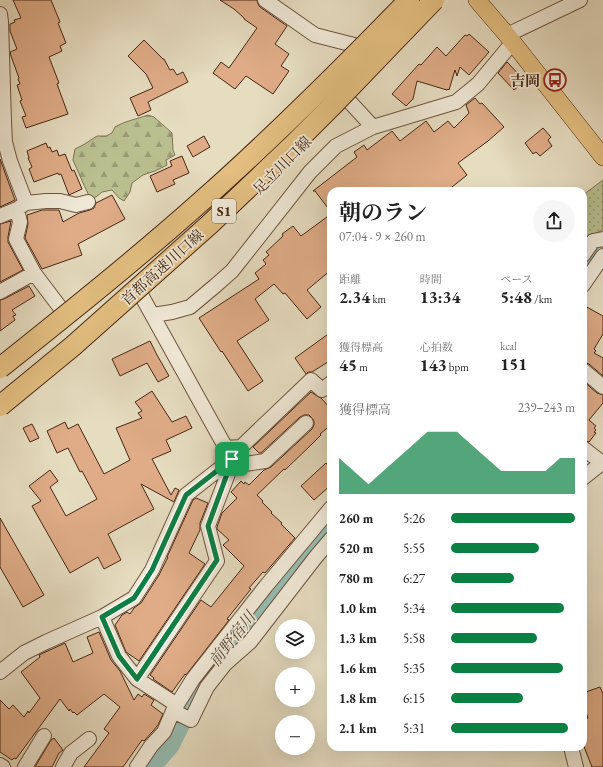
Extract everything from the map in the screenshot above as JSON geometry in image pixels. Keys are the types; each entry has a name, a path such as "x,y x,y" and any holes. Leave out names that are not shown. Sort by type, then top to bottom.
{"highway":[{"name":"首都高速川口線","path":"0,368 110,280 210,194 324,86 409,0"},
{"name":"首都高速川口線","path":"0,406 74,346 210,224 319,119 434,0"}],"main road":[{"path":"0,359 116,268 254,146 358,46 401,0"},
{"name":"足立川口線","path":"0,412 212,234 389,60 443,0"},
{"path":"477,0 510,38 603,157"}],"street":[{"path":"265,0 315,35 358,46 389,60"},
{"path":"153,315 190,307 232,271 310,172 336,146 372,127 456,102 478,84 510,38 580,0"},
{"path":"0,14 2,29 5,142 22,206 16,239 34,273 62,310"},
{"path":"348,100 372,127"},
{"path":"0,216 22,206 46,201 60,201 76,205 88,202"},
{"path":"587,249 593,241 603,239"},
{"path":"587,279 603,256"},
{"path":"0,292 34,273"},
{"path":"137,679 217,560 208,526 229,458 140,293"},
{"path":"587,373 603,387"},
{"path":"0,672 24,653 102,617 134,598 152,570 186,495 229,458 311,380 322,390 327,386"},
{"path":"229,458 265,461 306,423"},
{"path":"587,451 602,463 587,475"},
{"path":"137,767 151,746 164,732 175,708 193,679 299,545 327,513"},
{"path":"102,617 119,656 137,679 191,720 207,687 225,664 250,642 327,544"},
{"path":"299,545 315,558"},
{"path":"25,767 44,736"},
{"path":"63,767 70,753 89,739"},
{"path":"572,751 576,767"}],"green space":[{"path":"148,115 154,117 172,133 173,150 175,155 166,160 167,165 143,175 132,183 130,192 124,201 112,190 102,192 96,197 90,198 73,160 75,149 97,136 106,136 112,133 115,127 119,125"},
{"path":"603,180 603,229 587,240 587,192"}],"building":[{"path":"13,0 51,0 60,22 58,23 66,43 60,46 62,51 49,57 59,83 57,84 68,114 26,128 22,117 26,116 20,101 22,100 17,85 20,84 19,78 10,52 17,49 10,31 10,24 15,22 14,20 21,18"},
{"path":"220,0 257,0 260,7 287,26 275,44 289,54 281,66 289,71 273,94 246,76 235,89 213,73 221,62 229,68 257,28 244,19 234,9"},
{"path":"469,34 489,52 469,75 460,67 457,76 455,70 449,90 417,81 413,99 406,106 392,94 419,64 421,65 437,47 446,56 465,35 467,36"},
{"path":"144,40 164,59 170,70 173,69 177,75 183,72 188,82 148,102 151,110 138,116 130,98 153,88 146,74 128,56"},
{"path":"507,62 525,81 514,90 498,73"},
{"path":"475,98 480,104 482,103 504,127 458,163 467,175 452,187 327,187 327,207 315,191 313,191 357,157 354,152 364,145 367,150 392,131 400,141 426,121 434,132 448,121 454,128 469,113 466,105"},
{"path":"543,128 551,137 548,140 552,146 540,156 536,152 533,154 525,143"},
{"path":"204,136 210,147 193,157 187,146"},
{"path":"46,143 52,152 57,150 59,156 65,154 82,189 69,195 61,174 59,175 58,173 34,182 29,169 32,167 27,151"},
{"path":"182,156 189,173 173,180 175,184 157,192 150,176 172,166 170,161"},
{"path":"0,159 15,200 0,207"},
{"path":"112,195 125,219 78,244 82,255 42,269 25,238 28,224 27,215 42,210 59,210 63,222 79,213 94,208 96,203"},
{"path":"327,217 327,273 307,290 321,307 307,319 285,293 283,294 274,284 255,299 269,320 237,341 263,381 248,391 199,318 259,279 255,273 266,264 263,260 269,255 266,252 283,236 282,234 293,226 301,236"},
{"path":"11,221 8,242 23,270 0,282 0,224"},
{"path":"29,286 35,296 12,310 16,315 13,316 15,320 0,331 0,300"},
{"path":"587,307 603,316 603,334 594,349 596,351 594,353 603,358 603,376 587,363"},
{"path":"327,335 327,363 306,374 295,358"},
{"path":"150,341 169,376 158,382 147,363 120,376 112,359"},
{"path":"587,384 597,393 603,395 603,403 589,420 596,426 594,428 596,430 594,432 596,433 589,442 587,441"},
{"path":"152,391 172,422 186,416 192,428 166,440 171,451 152,459 171,495 175,488 179,490 174,502 141,484 154,509 108,534 121,560 104,569 98,557 70,573 32,506 41,501 29,486 50,470 58,481 50,487 66,516 97,499 82,471 80,472 68,448 57,453 47,431 65,422 68,429 78,424 104,474 130,460 116,428 142,418 138,413 142,411 135,402"},
{"path":"311,392 321,398 327,405 327,428 285,470 284,469 257,495 272,512 271,513 295,538 265,573 263,572 249,588 251,589 227,619 229,620 172,692 153,679 154,678 150,675 201,600 211,607 244,566 223,545 229,540 217,529 222,513 237,498 231,492 241,481 244,484 245,482 249,485 264,470 271,467 312,429 314,421 309,415 304,415 261,453 253,447"},
{"path":"32,424 39,438 30,442 23,428"},
{"path":"326,463 327,489 314,500 301,486"},
{"path":"196,498 208,503 200,523 200,530 189,553 205,564 139,661 126,652 115,625 122,615 127,612 130,614 134,608 141,603 159,575 193,500"},
{"path":"0,518 44,595 23,607 0,567"},
{"path":"99,632 111,660 120,671 134,700 138,694 142,697 144,694 154,700 151,705 163,714 158,725 144,741 142,740 123,767 84,767 109,733 104,729 120,707 104,694 77,715 70,709 69,711 60,699 16,759 14,758 12,760 0,752 0,700 9,709 13,705 24,717 28,711 29,713 40,698 21,672 40,657 39,655 65,643 73,662 93,653 87,637"},
{"path":"600,687 603,694 603,767 592,767 586,751 587,751 588,718 587,692"},
{"path":"54,738 63,750 59,753 52,767 35,767 51,740"}],"waterway":[{"name":"前野宿川","path":"587,265 603,245"},
{"name":"前野宿川","path":"148,767 168,744 199,682 282,576 327,525"}],"place":[{"name":"吉岡","path":"555,80"}],"route":[{"path":"232,459 208,526 217,560 137,679 119,656 102,617 134,598 152,570 186,495 232,459"}]}
